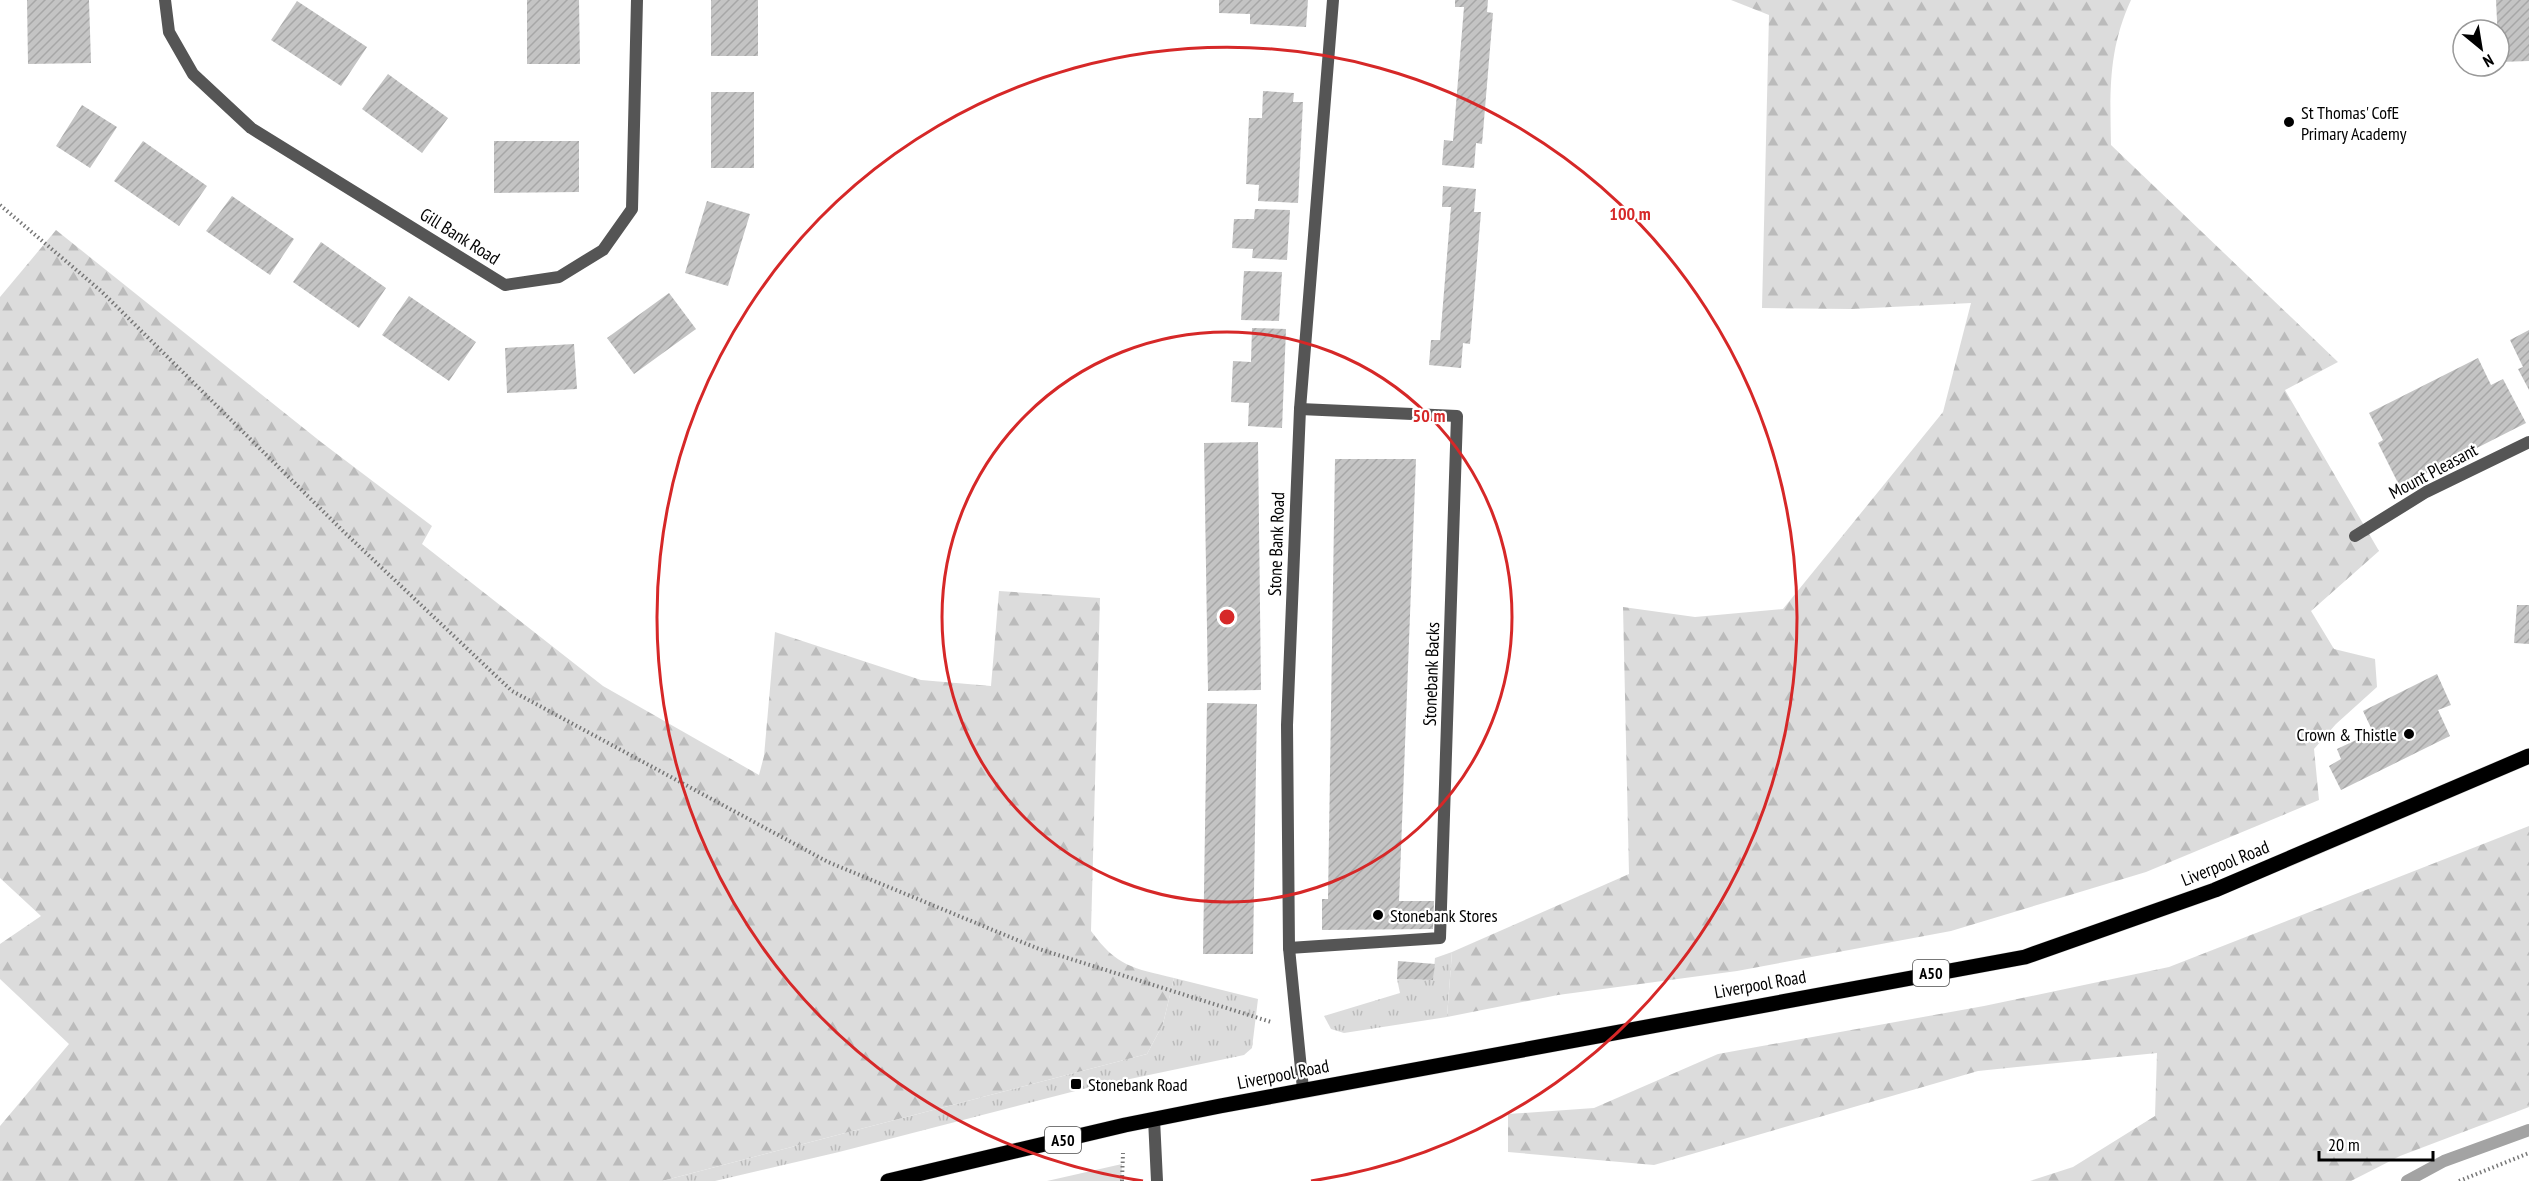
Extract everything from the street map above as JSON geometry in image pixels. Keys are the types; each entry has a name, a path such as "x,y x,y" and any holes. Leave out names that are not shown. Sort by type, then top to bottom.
{"main road":[{"name":"Liverpool Road","path":"888,1181 1154,1119 1303,1089 2025,957 2215,890 2529,756"}],"street":[{"name":"Gill Bank Road","path":"165,0 169,32 193,74 251,128 505,285 559,276 603,250 632,209 637,0"},
{"name":"Stone Bank Road","path":"1303,1089 1289,948 1287,725 1300,410 1333,0"},
{"name":"Stonebank Backs","path":"1289,948 1440,938 1456,416 1300,410"},
{"name":"Mount Pleasant","path":"2355,536 2426,492 2529,442"},
{"path":"1154,1119 1157,1181"}],"path":[{"path":"0,205 101,291 345,533 512,691 828,862 1039,948 1297,1030"},
{"path":"2458,1181 2529,1153"}],"green space":[{"path":"1731,0 2131,0 2123,18 2114,54 2111,89 2111,145 2338,362 2285,390 2379,551 2311,611 2334,649 2375,659 2377,687 2336,724 2314,749 2319,800 2146,872 1951,931 1737,971 1558,995 1447,1017 1452,952 1629,874 1623,607 1695,617 1783,609 1943,412 1971,303 1851,309 1762,308 1769,15"},
{"path":"56,230 321,442 432,526 422,544 603,686 759,775 764,756 775,632 921,680 991,686 999,591 1100,598 1091,931 1100,943 1118,959 1147,972 1174,978 1163,1024 1147,1054 662,1181 0,1181 0,1126 69,1044 0,979 0,944 41,916 0,878 0,297"},
{"path":"2529,826 2529,1107 2400,1156 2351,1181 2030,1181 2073,1167 2155,1116 2157,1053 1978,1071 1654,1165 1508,1152 1508,1114 1594,1108 1718,1054 1984,1006 2169,967"},
{"path":"1452,952 1447,1017 1344,1033 1331,1029 1324,1016 1400,993 1397,979 1433,980 1435,958"},
{"path":"1174,978 1258,999 1252,1048 1244,1055 1087,1088 839,1152 715,1181 662,1181 1147,1054 1163,1024"},
{"path":"1122,1164 1121,1181 1047,1181"}],"building":[{"path":"27,0 89,0 91,63 28,64"},
{"path":"527,0 579,0 580,64 527,64"},
{"path":"711,0 758,0 758,56 711,56"},
{"path":"1219,0 1308,0 1306,27 1250,24 1250,14 1219,13"},
{"path":"1455,0 1488,0 1487,12 1493,13 1482,144 1476,143 1474,168 1442,165 1444,140 1453,141 1464,7 1455,7"},
{"path":"2496,0 2529,0 2529,61 2511,62 2511,18 2497,18"},
{"path":"297,1 367,47 341,86 271,40"},
{"path":"388,74 448,118 422,153 362,109"},
{"path":"1263,91 1294,93 1293,102 1303,102 1298,203 1258,201 1259,185 1246,184 1249,118 1262,118"},
{"path":"711,92 754,92 754,168 711,168"},
{"path":"82,105 117,127 90,168 56,146"},
{"path":"143,141 207,186 179,226 114,181"},
{"path":"494,141 579,141 579,192 494,193"},
{"path":"1443,186 1476,189 1474,212 1481,212 1470,344 1463,343 1461,368 1429,365 1431,340 1440,340 1451,207 1442,207"},
{"path":"232,196 294,239 270,275 206,231"},
{"path":"707,201 750,214 728,286 685,273"},
{"path":"1255,209 1290,210 1287,260 1252,258 1253,249 1232,248 1234,219 1254,219"},
{"path":"321,242 386,288 359,328 293,282"},
{"path":"1244,271 1282,272 1279,321 1241,320"},
{"path":"669,293 696,329 634,374 607,338"},
{"path":"409,296 476,342 449,381 382,335"},
{"path":"1252,328 1286,329 1282,428 1248,426 1249,403 1231,402 1233,361 1251,362"},
{"path":"2529,330 2529,390 2518,369 2523,367 2510,340"},
{"path":"574,344 577,389 507,393 505,348"},
{"path":"2478,358 2491,385 2503,379 2526,423 2400,487 2378,443 2383,440 2369,413"},
{"path":"1258,442 1261,690 1208,691 1204,443"},
{"path":"1335,459 1416,459 1399,901 1434,901 1433,929 1322,930 1322,899 1328,899"},
{"path":"2517,605 2529,605 2529,644 2514,643"},
{"name":"Crown & Thistle","path":"2437,674 2451,705 2438,710 2450,736 2341,790 2329,766 2341,759 2337,749 2373,732 2363,711"},
{"path":"1207,703 1257,704 1253,954 1203,954"},
{"path":"1398,961 1435,964 1433,980 1397,979"}],"waterway":[{"path":"2407,1181 2444,1161 2529,1130"}],"place":[{"name":"St Thomas' CofE Primary Academy","path":"2289,122"},
{"name":"Crown & Thistle","path":"2409,734"},
{"name":"Stonebank Stores","path":"1378,915"},
{"name":"Stonebank Road","path":"1076,1084"}]}
